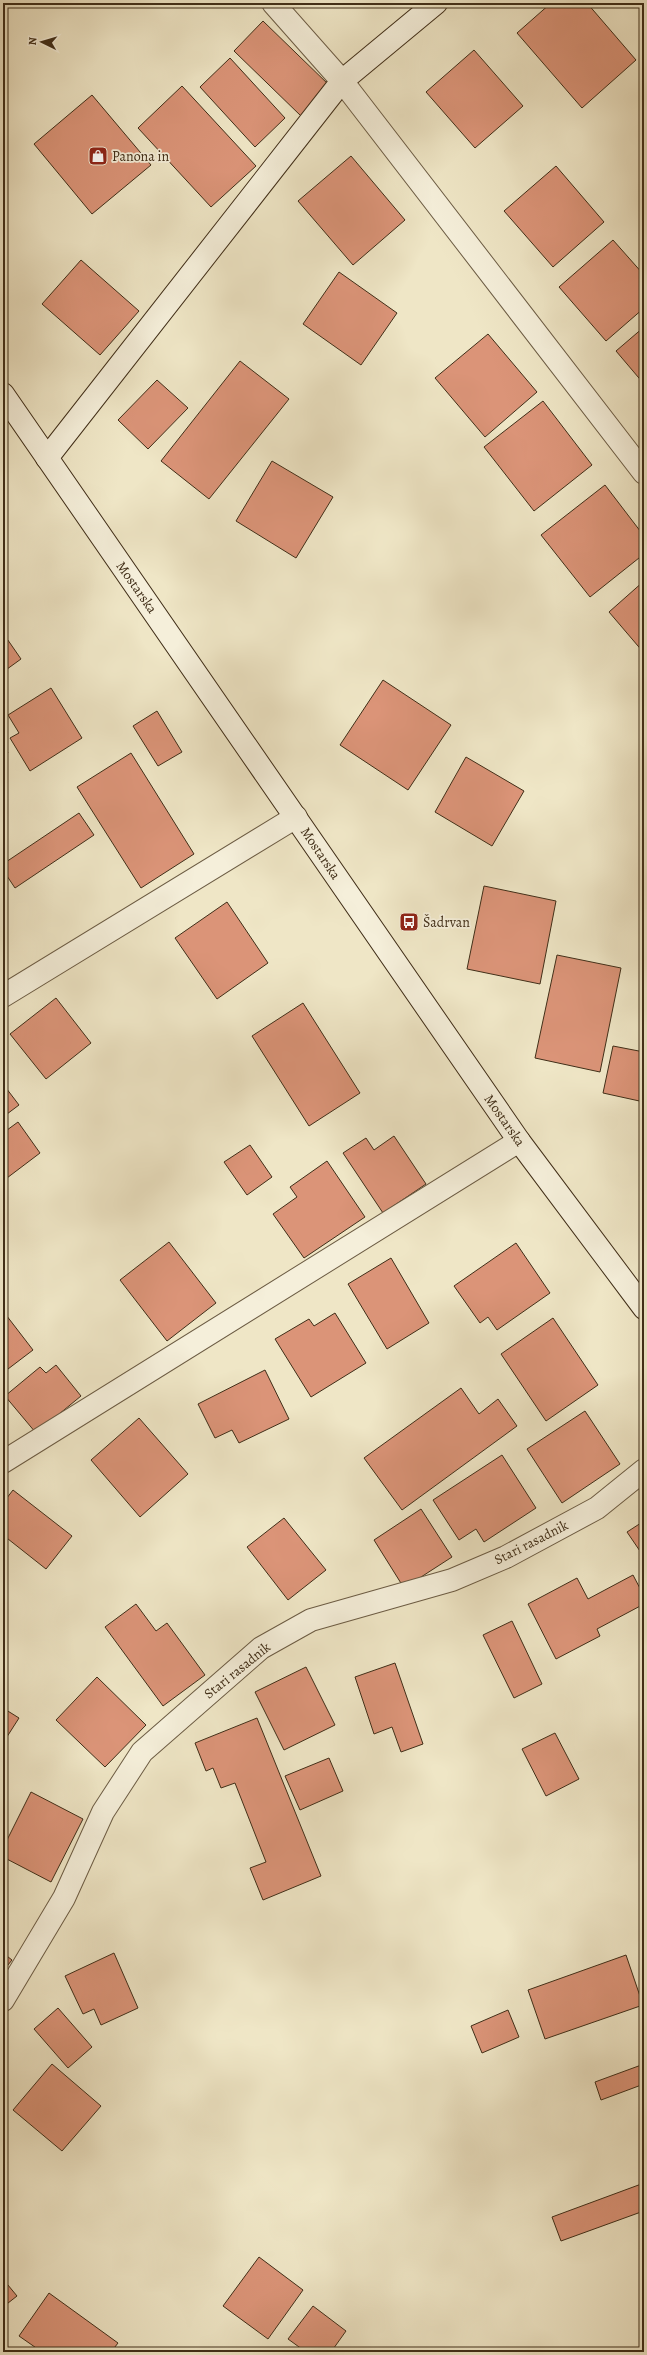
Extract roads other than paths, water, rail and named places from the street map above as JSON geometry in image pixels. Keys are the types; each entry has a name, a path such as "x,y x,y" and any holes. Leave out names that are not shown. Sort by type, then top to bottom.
{"street":[{"path":"272,3 342,81 644,472"},
{"path":"47,458 342,81 436,3"},
{"name":"Mostarska","path":"3,394 519,1141 644,1308"},
{"path":"3,996 296,817"},
{"path":"3,1462 519,1141"},
{"name":"Stari rasadnik","path":"3,2000 64,1898 103,1812 142,1752 261,1648 311,1620 452,1580 506,1557 597,1508 644,1470"}],"place":[{"name":"Panona in","path":"98,156"},
{"name":"Šadrvan","path":"409,922"}]}
